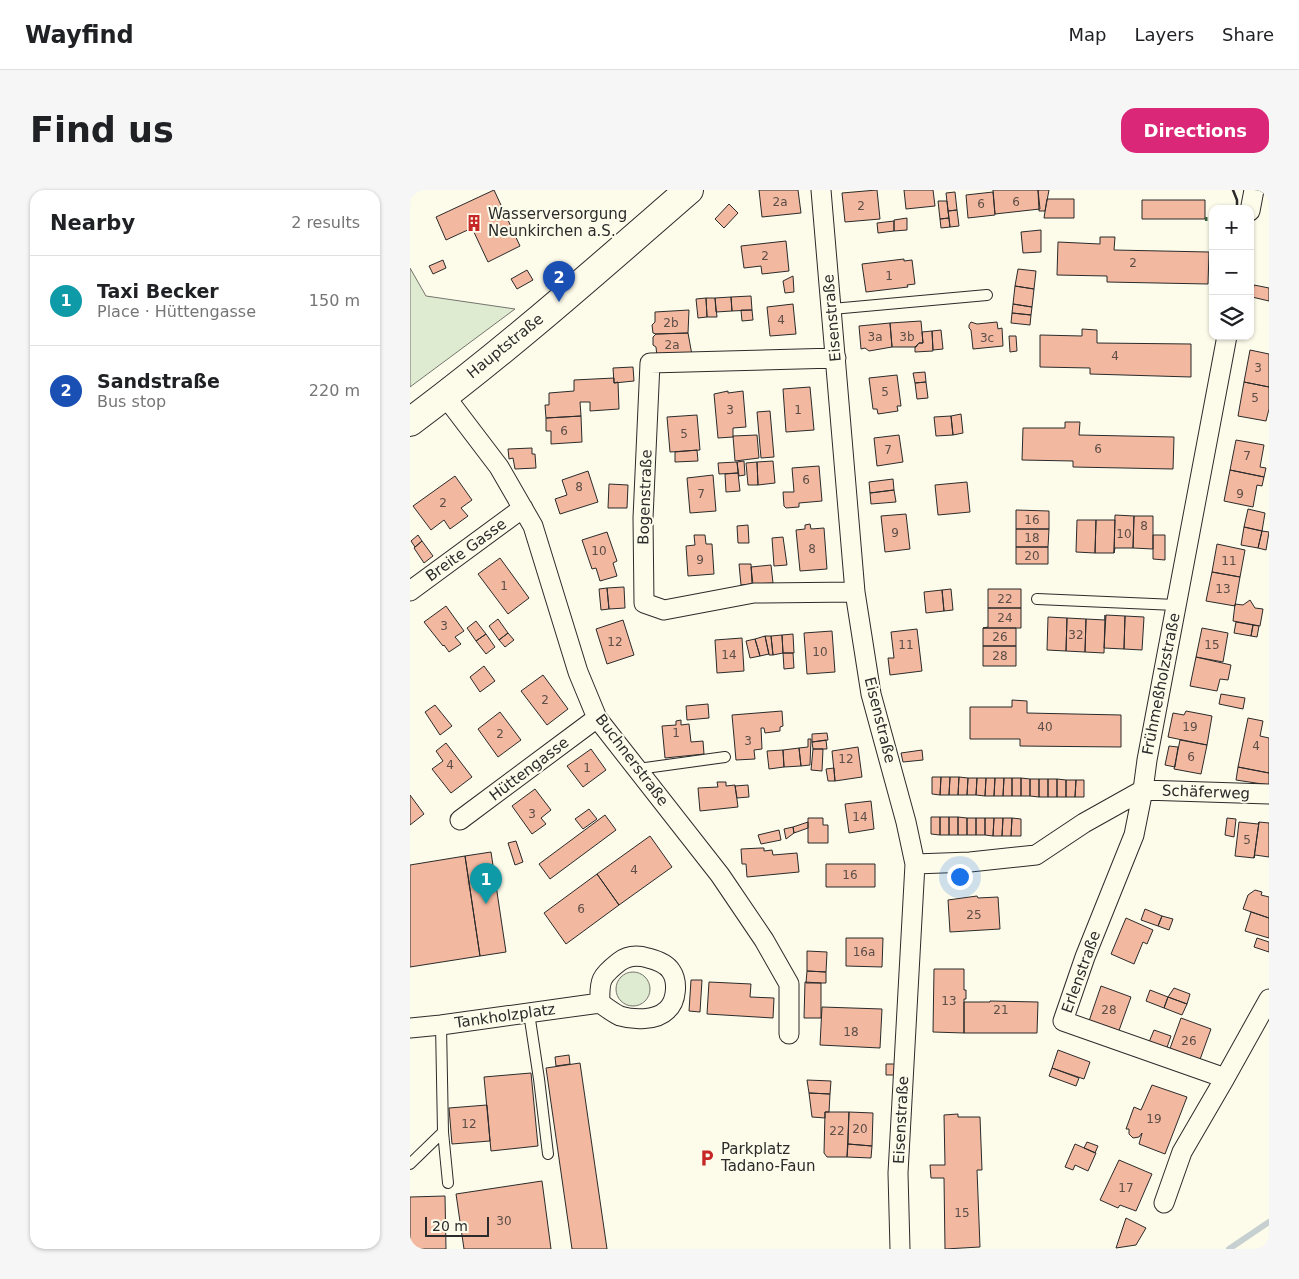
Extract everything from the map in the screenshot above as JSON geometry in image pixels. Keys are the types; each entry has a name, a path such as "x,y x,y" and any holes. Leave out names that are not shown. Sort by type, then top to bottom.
{"main road":[{"name":"Hauptstraße","path":"410,422 445,396 574,290 689,190"}],"street":[{"name":"Eisenstraße","path":"821,190 855,592 871,694 906,822 915,864 898,1173 900,1249"},
{"path":"1251,205 1254,190"},
{"name":"Frühmeßholzstraße","path":"1143,790 1147,760 1226,340"},
{"name":"Bogenstraße","path":"836,358 650,363 643,518 644,603 664,610 754,593 855,592"},
{"name":"Buchnerstraße","path":"445,396 499,467 533,526 578,672 597,718 720,875 764,940 789,984 790,1034"},
{"name":"Breite Gasse","path":"410,591 523,508"},
{"name":"Hüttengasse","path":"460,820 597,718"},
{"path":"915,864 970,862 1036,855 1084,823 1143,790"},
{"name":"Schäferweg","path":"1143,790 1269,794"},
{"name":"Erlenstraße","path":"1143,790 1134,835 1085,957 1064,1021 1225,1078"},
{"path":"1164,1203 1182,1152 1269,998"},
{"name":"Tankholzplatz","path":"410,1028 600,1004"}],"lane":[{"path":"832,309 987,295"},
{"path":"1037,599 1176,605"},
{"path":"638,769 725,757"},
{"path":"528,1013 539,1079 548,1154"},
{"path":"441,1025 443,1132 448,1183"},
{"path":"410,1164 443,1132"}],"green space":[{"path":"410,268 426,296 515,309 410,387"},
{"path":"633,972 645,977 650,989 645,1001 633,1006 621,1001 616,989 621,977"}],"building":[{"name":"Wasserversorgung Neunkirchen a.S.","path":"494,190 520,246 488,262 472,228 446,240 436,217"},
{"path":"759,190 798,190 801,213 762,217"},
{"path":"877,190 880,219 845,222 842,193"},
{"path":"904,190 933,190 935,206 906,209"},
{"path":"993,190 1038,190 1040,209 995,214"},
{"path":"1038,190 1049,190 1045,211 1039,211"},
{"path":"955,192 957,210 948,211 946,193"},
{"path":"993,192 995,215 968,218 966,195"},
{"path":"1047,199 1074,199 1074,218 1044,218"},
{"path":"1142,200 1205,200 1205,219 1142,219"},
{"path":"938,201 947,201 949,218 940,219"},
{"path":"729,204 738,213 724,228 715,219"},
{"path":"957,210 959,226 950,227 948,211"},
{"path":"907,218 907,230 894,231 894,220"},
{"path":"949,218 950,227 941,228 940,219"},
{"path":"894,221 894,231 878,233 877,223"},
{"path":"1041,230 1041,252 1023,253 1021,232"},
{"path":"1100,237 1115,237 1114,250 1209,252 1208,284 1107,282 1107,276 1057,275 1058,242 1100,244"},
{"path":"786,241 789,271 762,274 761,266 744,268 741,246"},
{"path":"904,259 904,261 912,260 915,284 907,285 908,287 866,292 862,264"},
{"path":"443,260 446,268 433,274 429,266"},
{"path":"1018,269 1036,271 1034,289 1015,286"},
{"path":"527,270 533,280 517,289 511,279"},
{"path":"793,276 794,292 785,293 783,281"},
{"path":"1254,285 1269,288 1269,301 1254,297"},
{"path":"1015,286 1034,289 1032,307 1013,304"},
{"path":"751,296 752,310 732,311 731,297"},
{"path":"731,297 732,311 716,312 715,298"},
{"path":"706,298 707,317 698,318 696,299"},
{"path":"706,298 715,298 717,317 707,317"},
{"path":"793,304 796,334 770,336 767,307"},
{"path":"1013,304 1032,307 1031,315 1012,313"},
{"path":"689,310 688,333 653,333 652,325 655,322 655,312"},
{"path":"741,310 752,310 753,320 742,321"},
{"path":"1012,313 1031,315 1030,325 1011,323"},
{"path":"921,321 923,343 919,343 916,347 892,347 890,323"},
{"path":"971,322 977,324 997,322 998,329 1002,328 1003,346 973,349 971,330 969,328"},
{"path":"890,323 892,347 869,351 865,348 861,349 859,326"},
{"path":"1082,329 1097,330 1097,343 1191,344 1191,377 1090,374 1090,368 1040,367 1040,335 1082,336"},
{"path":"941,330 943,349 933,350 932,331"},
{"path":"932,331 933,351 915,352 915,347 919,343 923,343 922,332"},
{"path":"688,333 692,355 657,357 656,347 653,345 653,337 656,334"},
{"path":"1009,336 1016,336 1017,351 1010,352"},
{"path":"1250,350 1269,354 1269,387 1244,382"},
{"path":"633,367 634,381 614,383 613,368"},
{"path":"925,372 926,382 915,383 913,373"},
{"path":"897,375 901,406 897,406 898,411 878,414 877,409 873,409 869,378"},
{"path":"614,378 614,383 618,382 619,409 590,411 590,402 580,402 581,416 546,418 545,405 549,405 549,393 574,391 574,380"},
{"path":"926,382 928,398 917,399 915,383"},
{"path":"1244,382 1269,387 1269,409 1266,421 1238,416"},
{"path":"810,387 814,430 786,432 783,389"},
{"path":"728,391 728,393 743,391 746,427 733,428 733,437 718,438 714,394"},
{"path":"770,411 774,457 761,458 757,412"},
{"path":"961,414 963,433 953,435 951,416"},
{"path":"697,415 700,450 670,452 667,417"},
{"path":"581,416 582,442 551,444 551,431 546,431 546,418"},
{"path":"951,416 953,435 936,436 934,417"},
{"path":"1065,422 1080,422 1079,435 1174,437 1173,469 1073,467 1073,461 1022,460 1023,428 1065,428"},
{"path":"757,435 759,458 735,461 733,436"},
{"path":"899,435 903,462 877,466 874,438"},
{"path":"1236,440 1264,445 1260,467 1266,468 1264,477 1230,470"},
{"path":"532,448 532,454 535,454 536,468 515,469 513,458 509,459 508,449"},
{"path":"697,450 698,461 675,462 675,452"},
{"path":"744,461 745,475 739,476 737,462"},
{"path":"773,461 775,483 758,485 757,462"},
{"path":"737,462 738,473 719,474 718,463"},
{"path":"757,462 758,485 748,485 746,463"},
{"path":"819,466 822,501 799,503 799,507 786,508 784,506 783,492 794,492 792,468"},
{"path":"1230,470 1264,477 1262,486 1257,485 1253,507 1224,501"},
{"path":"588,471 598,502 560,514 555,499 567,495 562,480"},
{"path":"738,473 740,491 726,492 725,474"},
{"path":"713,475 716,511 690,513 687,478"},
{"path":"455,476 472,500 461,508 468,516 450,529 444,520 431,530 413,506"},
{"path":"893,479 894,490 870,493 869,482"},
{"path":"967,482 970,512 938,515 935,485"},
{"path":"609,484 628,485 627,508 608,508"},
{"path":"894,490 896,502 871,504 870,493"},
{"path":"1248,509 1265,513 1262,531 1244,527"},
{"path":"1016,510 1049,511 1049,529 1016,529"},
{"path":"906,514 910,549 885,552 881,516"},
{"path":"1115,515 1134,516 1133,548 1115,548 1114,553"},
{"path":"1134,516 1153,516 1153,549 1133,548"},
{"path":"1077,520 1096,520 1095,553 1076,552"},
{"path":"1096,520 1115,520 1114,553 1095,553"},
{"path":"810,524 811,529 824,528 827,569 800,571 796,530 805,529 805,525"},
{"path":"748,525 749,543 738,543 737,526"},
{"path":"1244,527 1262,531 1258,548 1241,545"},
{"path":"1016,529 1049,529 1048,547 1016,547"},
{"path":"1262,531 1269,532 1266,550 1258,548"},
{"path":"607,532 617,561 613,563 617,576 600,581 596,568 592,569 582,540"},
{"path":"418,535 422,541 415,547 411,541"},
{"path":"694,535 705,535 706,544 712,544 714,574 688,576 686,546 695,545"},
{"path":"1153,535 1165,535 1165,560 1153,559"},
{"path":"783,537 787,565 774,566 772,538"},
{"path":"422,541 433,556 424,563 414,548"},
{"path":"1217,544 1245,550 1240,577 1212,572"},
{"path":"1016,547 1048,547 1048,564 1016,564"},
{"path":"500,558 529,598 508,614 478,574"},
{"path":"739,564 751,564 752,584 741,585"},
{"path":"771,565 773,583 753,584 751,567"},
{"path":"1212,572 1240,577 1235,606 1206,601"},
{"path":"624,587 625,608 609,609 607,588"},
{"path":"607,588 609,609 601,610 599,589"},
{"path":"951,589 953,610 944,611 942,590"},
{"path":"988,589 1021,589 1021,608 988,608"},
{"path":"942,590 944,611 926,613 924,592"},
{"path":"1250,600 1255,608 1263,609 1260,626 1233,621 1235,604 1243,605"},
{"path":"446,606 464,631 455,637 461,644 449,652 424,622"},
{"path":"988,608 1021,608 1021,628 983,628 988,627"},
{"path":"1106,615 1125,616 1124,649 1104,648"},
{"path":"1125,616 1144,617 1142,650 1124,649"},
{"path":"1048,617 1067,618 1066,651 1047,650"},
{"path":"1067,618 1086,619 1085,652 1066,651"},
{"path":"498,619 508,633 499,640 489,626"},
{"path":"1086,619 1105,620 1104,653 1085,652"},
{"path":"623,620 634,655 607,664 596,629"},
{"path":"476,621 486,634 476,641 467,628"},
{"path":"1236,622 1253,625 1251,636 1234,633"},
{"path":"1253,625 1259,626 1257,637 1251,636"},
{"path":"983,628 1016,628 1016,646 983,646"},
{"path":"1202,628 1228,633 1223,662 1196,657"},
{"path":"917,629 922,671 890,675 888,658 894,658 891,632"},
{"path":"832,631 835,672 807,674 804,633"},
{"path":"508,633 514,640 505,647 499,640"},
{"path":"486,634 495,647 486,654 476,641"},
{"path":"793,634 794,653 783,653 782,635"},
{"path":"782,635 783,653 773,655 771,636"},
{"path":"765,636 769,654 760,656 755,639"},
{"path":"765,636 771,636 773,655 769,655"},
{"path":"742,638 744,671 717,673 715,640"},
{"path":"755,639 760,656 750,658 746,641"},
{"path":"983,646 1016,646 1016,666 983,666"},
{"path":"783,653 793,653 794,668 784,669"},
{"path":"1196,657 1231,665 1228,680 1220,679 1217,691 1190,686"},
{"path":"484,666 495,681 480,692 470,677"},
{"path":"543,675 568,709 547,725 521,691"},
{"path":"1221,694 1245,698 1243,709 1219,704"},
{"path":"1012,700 1027,701 1027,713 1121,715 1121,747 1020,746 1020,739 970,739 970,707 1012,707"},
{"path":"708,704 709,718 687,720 686,706"},
{"path":"435,705 452,726 440,735 425,712"},
{"path":"782,711 783,726 780,727 780,731 765,733 764,728 761,728 762,749 754,750 755,759 736,760 732,715"},
{"path":"1186,711 1212,716 1207,745 1168,737 1173,713 1184,715"},
{"path":"500,712 521,740 498,757 478,729"},
{"path":"1248,718 1263,721 1260,736 1269,738 1269,773 1238,767"},
{"path":"681,720 681,725 689,724 691,742 703,741 704,754 665,758 662,726 676,725 676,721"},
{"path":"827,733 828,740 812,742 812,734"},
{"path":"808,739 811,739 810,765 801,766 799,748 808,747"},
{"path":"826,740 827,749 813,749 812,742"},
{"path":"1180,740 1207,745 1201,774 1174,769"},
{"path":"446,743 472,777 451,793 432,769 443,761 436,751"},
{"path":"1169,746 1178,747 1175,767 1165,765"},
{"path":"858,747 862,777 835,781 832,751"},
{"path":"799,748 801,766 784,767 783,750"},
{"path":"591,749 606,770 583,787 567,766"},
{"path":"813,749 823,749 822,771 811,770"},
{"path":"783,750 784,767 769,769 767,751"},
{"path":"922,750 923,760 903,762 901,753"},
{"path":"1238,767 1269,773 1269,785 1236,780"},
{"path":"834,768 835,781 828,781 826,769"},
{"path":"932,777 941,777 940,795 932,794"},
{"path":"941,777 950,777 949,795 940,795"},
{"path":"950,777 959,777 958,795 949,795"},
{"path":"959,777 968,778 967,795 958,795"},
{"path":"968,778 977,778 976,795 967,795"},
{"path":"977,778 986,778 985,796 976,795"},
{"path":"986,778 995,778 994,796 985,796"},
{"path":"995,778 1004,778 1003,796 994,796"},
{"path":"1004,778 1012,778 1012,796 1003,796"},
{"path":"1012,778 1021,778 1021,796 1012,796"},
{"path":"1021,778 1030,779 1030,796 1021,796"},
{"path":"1030,779 1039,779 1039,797 1030,796"},
{"path":"1039,779 1048,779 1048,797 1039,797"},
{"path":"1048,779 1057,779 1057,797 1048,797"},
{"path":"1057,779 1066,780 1066,797 1057,797"},
{"path":"1066,780 1076,780 1075,797 1066,797"},
{"path":"1076,780 1084,780 1084,797 1075,797"},
{"path":"717,782 726,782 726,786 735,785 738,807 700,811 698,788 718,787"},
{"path":"748,785 749,797 737,798 735,786"},
{"path":"535,789 551,810 541,818 546,824 532,834 512,806"},
{"path":"410,795 424,814 410,825"},
{"path":"871,801 874,829 849,833 845,804"},
{"path":"589,809 597,819 583,829 575,819"},
{"path":"605,815 616,830 550,879 539,864"},
{"path":"931,817 940,817 940,835 931,834"},
{"path":"940,817 949,817 949,835 940,835"},
{"path":"949,817 958,817 958,835 949,835"},
{"path":"958,817 967,818 967,835 958,835"},
{"path":"808,818 823,818 823,825 828,825 828,843 808,843"},
{"path":"967,818 976,818 976,835 967,835"},
{"path":"976,818 985,818 985,835 976,835"},
{"path":"985,818 994,818 993,836 985,835"},
{"path":"994,818 1003,818 1002,836 993,836"},
{"path":"1003,818 1012,818 1011,836 1002,836"},
{"path":"1012,818 1021,819 1021,836 1011,836"},
{"path":"1227,818 1236,819 1234,837 1225,835"},
{"path":"808,822 808,828 794,833 793,827"},
{"path":"1239,822 1258,824 1259,822 1254,858 1235,856"},
{"path":"1259,822 1269,823 1269,857 1255,855 1254,858"},
{"path":"793,827 794,833 786,839 784,829"},
{"path":"779,830 781,840 761,844 758,835"},
{"path":"650,836 672,867 619,905 597,874"},
{"path":"516,841 523,862 515,865 508,843"},
{"path":"764,848 764,851 772,850 773,855 797,853 799,872 747,877 746,864 742,864 741,849"},
{"path":"491,852 506,952 480,956 465,856"},
{"path":"465,856 480,956 410,967 410,865"},
{"path":"826,864 875,864 875,887 826,887"},
{"path":"597,874 619,905 566,944 544,913"},
{"path":"1255,890 1262,892 1261,895 1269,897 1269,918 1243,909 1248,895"},
{"path":"977,896 978,898 998,897 1000,929 950,932 948,900"},
{"path":"1145,909 1162,916 1158,926 1141,920"},
{"path":"1251,912 1269,918 1269,938 1245,931"},
{"path":"1162,916 1173,919 1169,930 1158,926"},
{"path":"1126,918 1153,930 1147,944 1143,942 1134,964 1111,954"},
{"path":"846,938 883,938 882,967 846,966"},
{"path":"1257,938 1269,942 1269,952 1254,947"},
{"path":"807,951 827,952 826,972 807,971"},
{"path":"934,969 964,969 966,999 964,999 964,1033 933,1032"},
{"path":"807,971 826,972 826,983 806,983"},
{"path":"691,980 702,980 700,1012 689,1011"},
{"path":"709,982 751,984 750,997 774,998 773,1018 707,1014"},
{"path":"805,982 821,983 821,1018 804,1018"},
{"path":"1101,986 1131,997 1117,1036 1088,1024"},
{"path":"1174,988 1190,994 1187,1004 1168,997"},
{"path":"1150,990 1168,997 1164,1008 1146,1001"},
{"path":"1168,997 1187,1004 1182,1015 1164,1008"},
{"path":"964,1002 1038,1002 1037,1033 964,1033"},
{"path":"822,1007 882,1009 880,1048 820,1045"},
{"path":"1181,1018 1211,1029 1198,1065 1168,1054"},
{"path":"1154,1030 1171,1036 1165,1053 1147,1047"},
{"path":"1058,1050 1090,1062 1084,1079 1052,1068"},
{"path":"569,1055 570,1064 556,1066 555,1057"},
{"path":"580,1063 607,1249 572,1249 546,1068"},
{"path":"886,1064 896,1064 896,1075 886,1075"},
{"path":"1052,1068 1079,1078 1076,1086 1049,1076"},
{"path":"531,1073 538,1146 491,1151 484,1077"},
{"path":"807,1080 831,1081 830,1094 809,1093"},
{"path":"1152,1085 1187,1097 1165,1154 1139,1144 1142,1133 1139,1137 1133,1138 1129,1134 1129,1129 1126,1129 1134,1107 1141,1110"},
{"path":"809,1093 830,1094 829,1112 825,1112 825,1118 812,1117"},
{"path":"487,1105 490,1141 452,1144 449,1108"},
{"path":"825,1112 849,1112 847,1157 827,1157 824,1153"},
{"path":"849,1112 873,1113 872,1146 848,1144"},
{"path":"958,1114 958,1117 980,1117 982,1170 977,1170 980,1247 945,1249 944,1178 931,1178 930,1165 945,1165 944,1115"},
{"path":"1087,1142 1098,1146 1095,1153 1084,1148"},
{"path":"848,1144 872,1146 871,1158 847,1157"},
{"path":"1075,1144 1096,1153 1088,1171 1075,1165 1073,1170 1065,1167"},
{"path":"1119,1160 1152,1174 1136,1211 1120,1205 1118,1208 1100,1200"},
{"path":"542,1181 551,1249 464,1249 456,1194"},
{"path":"445,1196 446,1249 410,1249 410,1197"},
{"path":"1126,1218 1146,1228 1136,1245 1116,1248"}],"waterway":[{"path":"1229,1249 1269,1222"}],"wall":[{"path":"1233,190 1237,205"}],"place":[{"name":"Wasserversorgung Neunkirchen a.S.","path":"474,223"},
{"name":"Sandstraße","path":"559,302"},
{"name":"Taxi Becker","path":"486,904"},
{"name":"Parkplatz Tadano-Faun","path":"707,1158"}]}
